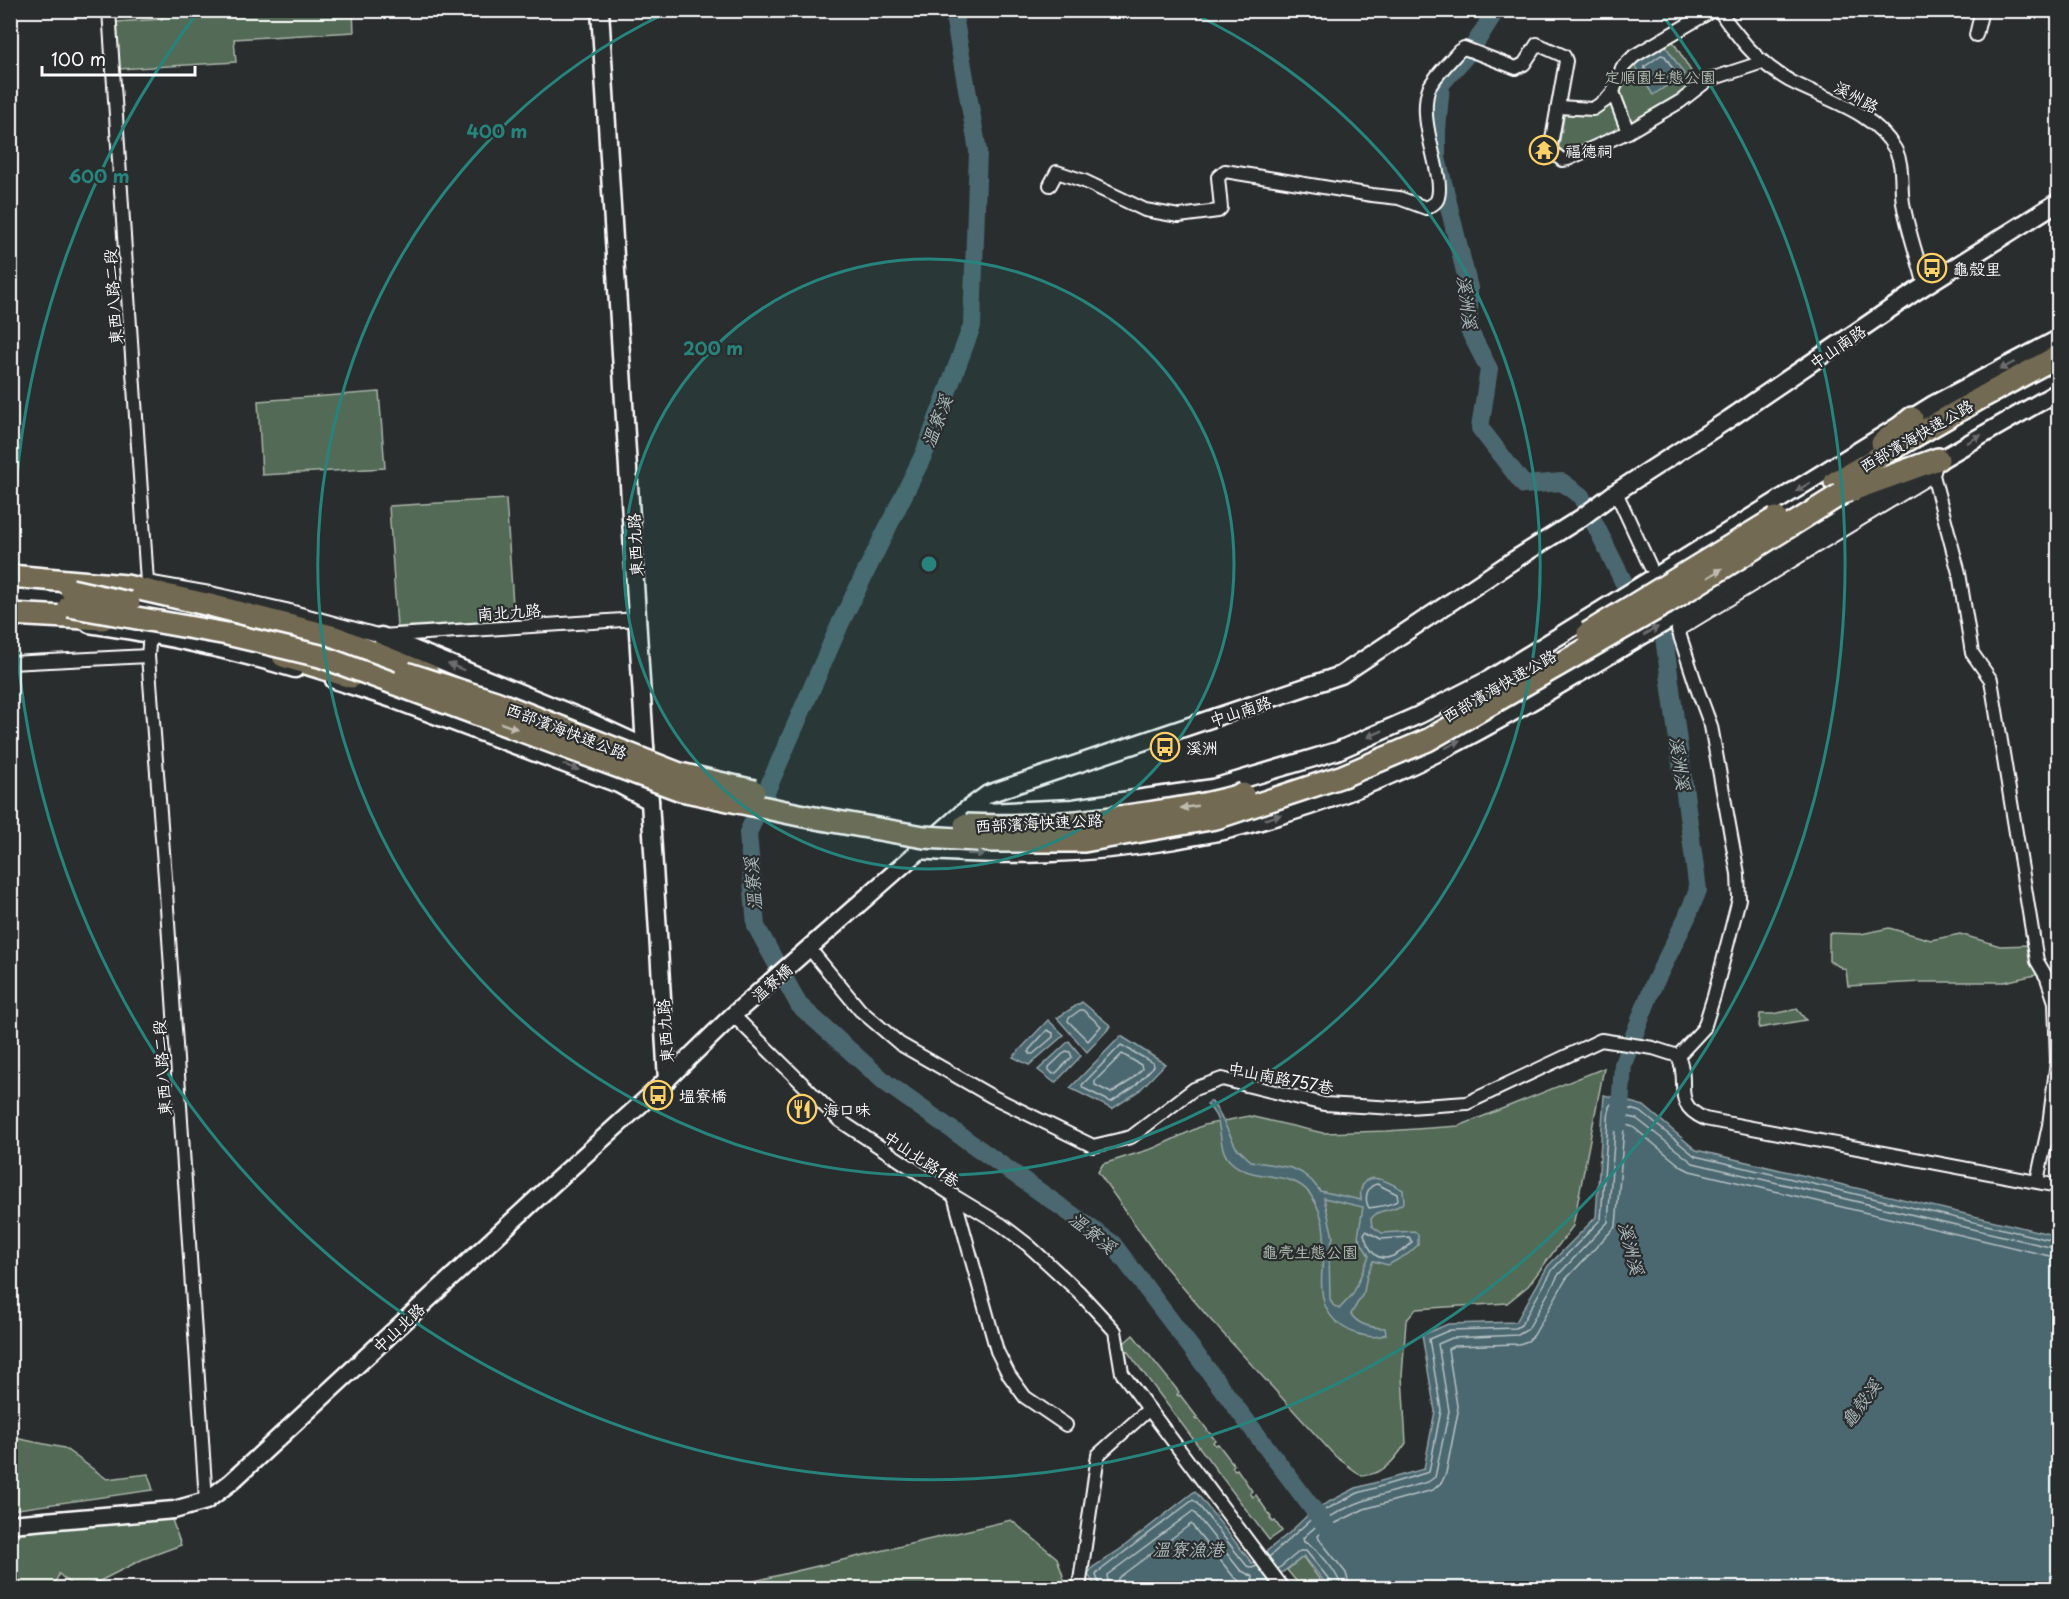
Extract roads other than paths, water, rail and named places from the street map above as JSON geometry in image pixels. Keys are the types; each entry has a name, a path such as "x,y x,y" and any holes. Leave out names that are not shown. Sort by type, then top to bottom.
{"highway":[{"name":"西部濱海快速公路","path":"10,587 70,598 320,656 488,708 681,790 804,816 924,837 992,841 1084,841 1216,818 1343,776 1428,740 1655,610 1838,488 1983,396 2058,356"},
{"name":"西部濱海快速公路","path":"1838,488 2058,373"},
{"path":"1838,488 1912,418"},
{"path":"1838,488 1936,467"},
{"path":"10,575 126,586 335,637 488,708"},
{"name":"西部濱海快速公路","path":"10,604 70,598"},
{"path":"10,616 101,619 283,656 488,708"}],"street":[{"name":"東西八路二段","path":"109,10 147,582"},
{"name":"東西九路","path":"600,10 667,1080"},
{"path":"1558,107 1593,109 1613,92 1622,68 1634,56 1713,10"},
{"name":"溪州路","path":"1720,10 1745,45 1763,62 1788,80 1850,108 1879,128 1894,148 1900,163 1903,200 1910,233 1925,286"},
{"path":"1976,35 1982,10"},
{"path":"1050,185 1057,172 1084,181 1145,210 1179,216 1218,211 1221,207 1218,177 1225,171 1399,198 1426,208 1438,199 1438,179 1427,132 1426,107 1430,87 1464,48 1516,68 1524,64 1537,44 1564,56 1566,61 1550,150 1562,160 1628,132 1681,101 1708,80 1763,62"},
{"path":"1613,92 1628,132"},
{"name":"中山南路","path":"809,948 918,850 988,794 1341,675 1514,560 1581,519 1616,492 1729,419 1925,286 2058,202"},
{"path":"962,813 1073,807 1214,788 1337,751 1419,715 1488,680 1611,605 1652,572 1934,404 2058,339"},
{"path":"2058,392 1678,630 1711,726 1738,874 1738,899 1704,1028 1678,1056 1684,1068 1685,1103 1692,1113 1705,1119 2058,1186"},
{"path":"918,850 978,855 1058,855 1126,848 1228,830 1363,787 1435,754 1936,467"},
{"path":"1936,467 1959,573 1972,653 1991,680 2037,961 2047,978 2055,1002 2057,1060 2049,1125 2037,1181"},
{"path":"1616,492 1652,572"},
{"path":"10,575 147,582"},
{"name":"南北九路","path":"147,582 286,610 381,636 638,619"},
{"path":"10,616 150,633 242,653 392,699 618,784 650,801"},
{"name":"東西八路二段","path":"150,633 148,656 165,877 206,1501"},
{"path":"381,636 584,719 645,747"},
{"path":"10,663 148,656"},
{"name":"中山南路757巷","path":"809,948 861,1010 900,1044 990,1096 1093,1146 1131,1137 1194,1089 1222,1079 1324,1104 1395,1108 1467,1103 1601,1040 1653,1048 1678,1056"},
{"name":"溫寮橋","path":"733,1016 809,948"},
{"name":"中山北路","path":"10,1524 174,1510 206,1501 231,1482 667,1080 733,1016"},
{"name":"中山北路1巷","path":"733,1016 839,1120 954,1196 997,1351 1009,1375 1025,1397 1066,1425"},
{"path":"954,1196 1002,1225 1028,1245 1079,1292 1115,1331 1122,1374 1283,1588"},
{"path":"1079,1588 1098,1455 1149,1408"}],"water":[{"path":"1665,45 1684,74 1653,95 1634,65"},
{"path":"1082,1002 1111,1026 1087,1052 1057,1018"},
{"path":"1048,1020 1064,1035 1029,1065 1013,1057"},
{"path":"1121,1036 1165,1064 1138,1092 1112,1109 1070,1088"},
{"path":"1069,1041 1081,1056 1055,1083 1038,1070"},
{"path":"1604,1095 1644,1106 1696,1150 2058,1236 2058,1588 1329,1588 1304,1556 1262,1588 1096,1588 1088,1574 1093,1567 1118,1551 1195,1491 1252,1563 1313,1510 1356,1488 1424,1469 1435,1411 1422,1335 1448,1324 1516,1322 1548,1266 1596,1217"},
{"path":"1211,1101 1236,1147 1251,1161 1292,1168 1312,1181 1320,1191 1361,1200 1361,1190 1368,1179 1380,1179 1403,1190 1404,1202 1400,1206 1375,1215 1371,1219 1372,1226 1382,1233 1414,1231 1418,1234 1418,1245 1408,1254 1388,1265 1373,1261 1367,1275 1364,1292 1351,1314 1357,1321 1366,1325 1385,1328 1386,1334 1375,1337 1355,1333 1340,1325 1330,1315 1324,1303 1322,1290 1324,1233 1320,1212 1313,1198 1302,1186 1293,1181 1250,1172 1231,1162 1224,1153 1219,1124 1207,1104","holes":["1324,1198 1363,1207 1358,1237 1369,1256 1353,1294 1339,1309 1330,1299 1329,1253 1333,1237"]}],"waterway":[{"name":"溫寮溪","path":"953,10 978,151 972,326 924,454 841,622 748,833 756,926 799,1005 886,1083 1112,1243 1328,1529"},
{"name":"溪洲溪","path":"1496,10 1471,50 1441,84 1437,131 1437,158 1469,288 1469,330 1489,369 1480,428 1524,485 1562,482 1581,496 1623,581 1664,637 1698,890 1653,986 1623,1064 1619,1123"}],"place":[{"name":"福德祠","path":"1544,150"},
{"name":"龜殼里","path":"1932,268"},
{"name":"溪洲","path":"1165,747"},
{"name":"塭寮橋","path":"658,1095"},
{"name":"海口味","path":"802,1109"}],"park label":[{"name":"定順園生態公園","path":"1660,76"},
{"name":"龜壳生態公園","path":"1310,1251"}],"water label":[{"name":"龜殼溪","path":"1860,1403"},
{"name":"溫寮漁港","path":"1188,1548"}]}
